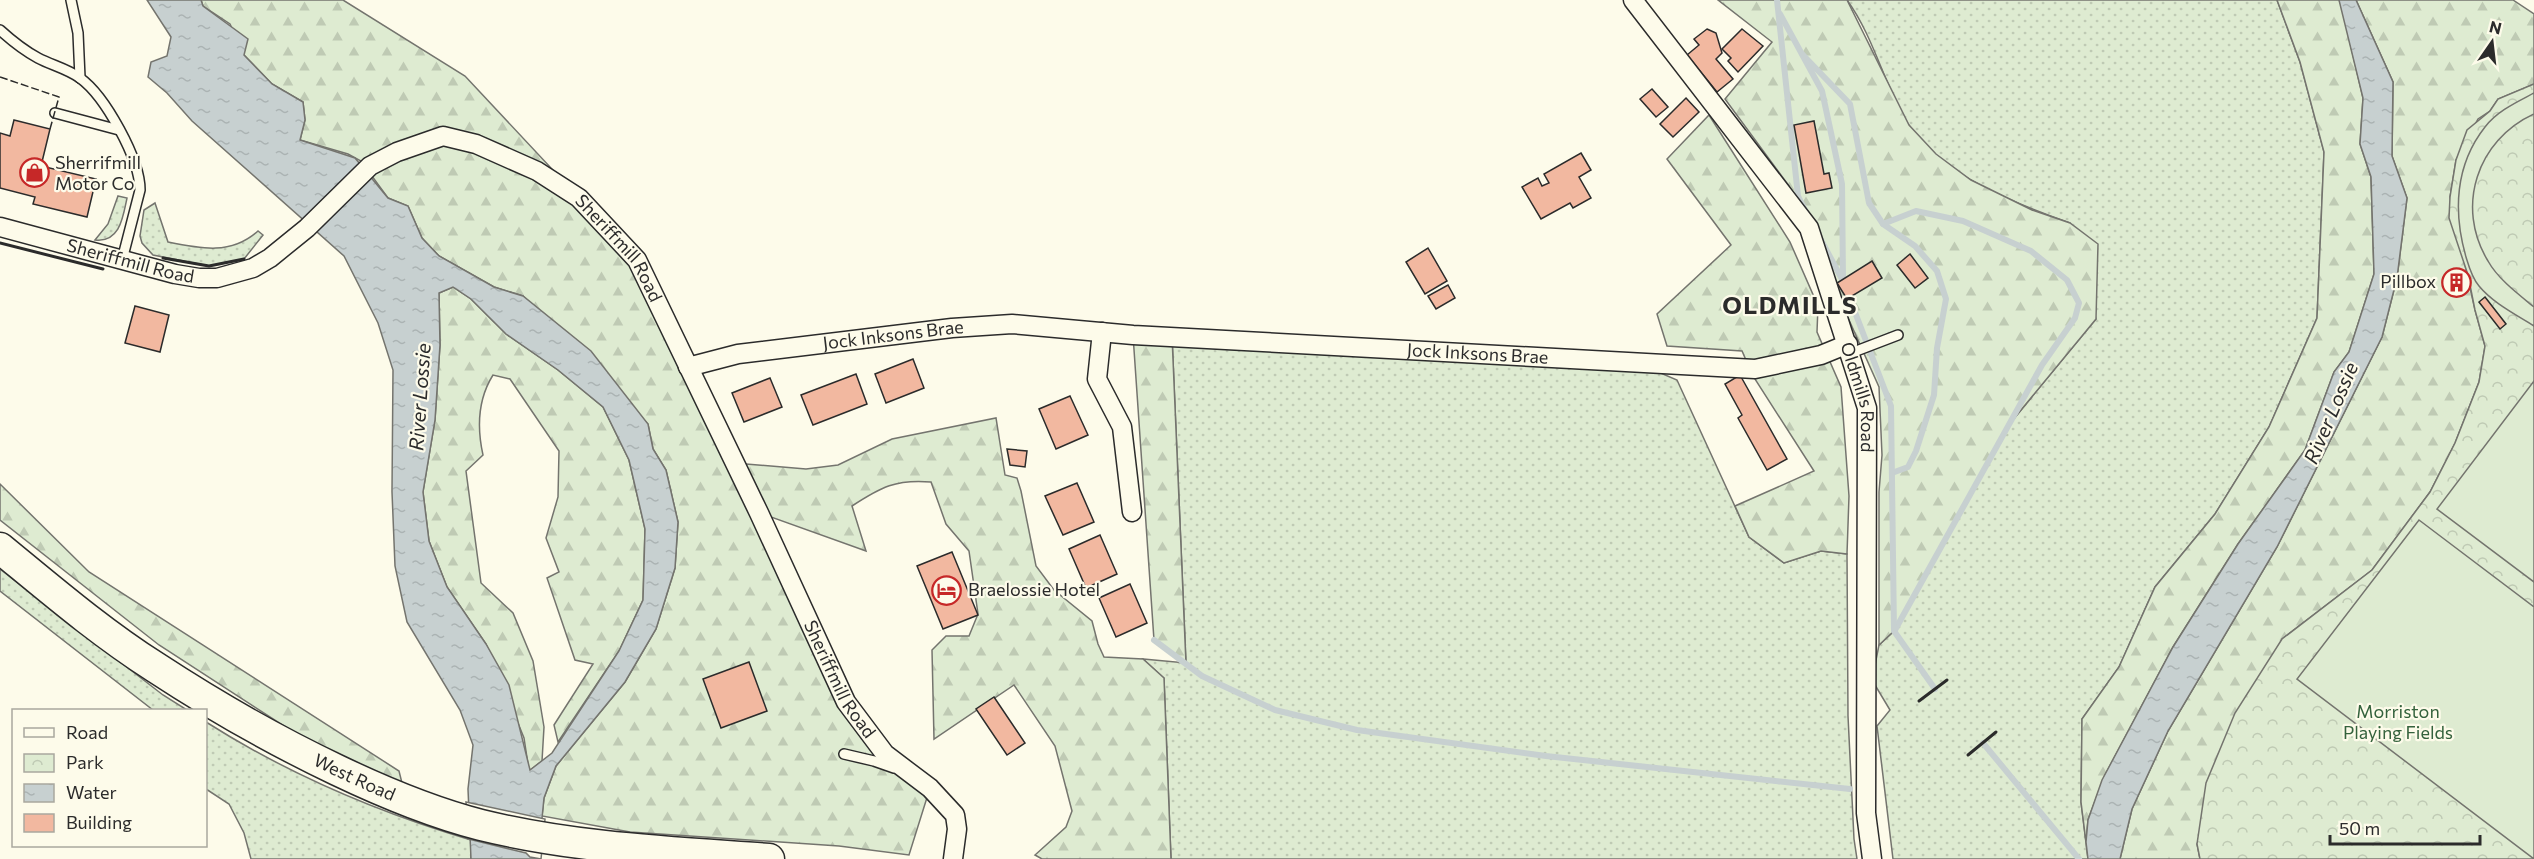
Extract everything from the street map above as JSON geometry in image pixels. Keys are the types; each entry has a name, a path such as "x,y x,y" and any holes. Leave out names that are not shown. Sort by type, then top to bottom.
{"highway":[{"name":"West Road","path":"0,548 92,622 154,666 287,746 383,792 480,824 548,839 603,847 769,859"}],"street":[{"name":"Oldmills Road","path":"1633,0 1809,228 1853,349 1867,408 1866,813 1872,859"},
{"name":"Sheriffmill Road","path":"0,228 188,276 217,278 253,268 270,258 307,228 370,166 397,152 443,136 476,144 537,171 579,198 637,260 759,513 846,702 885,754 930,788 954,815 957,829 953,859"},
{"name":"Jock Inksons Brae","path":"688,367 738,354 952,328 1012,324 1102,332 1755,369 1853,349"},
{"path":"1102,332 1097,379 1122,427 1132,512"}],"lane":[{"path":"72,0 78,33 80,78"},
{"path":"0,30 35,57 80,78 98,98 127,142 140,178 140,190 122,260"},
{"path":"55,114 119,130"},
{"path":"1853,349 1898,335"},
{"path":"844,754 874,761 915,776"}],"green space":[{"path":"201,0 343,0 465,76 637,260 734,463 806,469 838,465 892,439 996,418 1005,475 1017,478 1036,566 1054,590 1092,621 1104,657 1143,659 1164,678 1171,859 1042,859 1035,855 1066,827 1072,811 1055,746 1014,685 934,739 932,650 946,636 969,636 978,614 969,551 946,524 931,482 919,481 889,486 852,506 866,551 760,513 846,702 930,788 909,855 839,846 630,832 542,816 544,798 556,766 625,682 656,629 675,568 678,522 666,470 653,449 648,424 523,296 494,287 439,256 422,238 408,206 388,198 361,161 348,154 300,140 305,120 303,102 272,84 244,55 230,24 203,6"},
{"path":"1718,0 1847,0 1909,125 1936,154 1971,180 2032,210 2070,223 2098,244 2096,319 2007,427 1894,631 1879,645 1879,492 1882,455 1879,387 1789,186 1725,99 1772,42"},
{"path":"1847,0 2277,0 2300,62 2324,152 2317,318 2269,427 2215,514 2155,587 2119,667 2082,719 2081,802 2088,859 1893,859 1877,726 1890,710 1872,680 1879,645 1894,631 2007,427 2096,319 2070,223 2026,207 1981,186 1959,173 1922,142 1900,109 1865,29"},
{"path":"2277,0 2339,0 2341,4 2363,98 2360,144 2371,177 2374,274 2349,352 2334,372 2305,450 2238,544 2173,647 2104,777 2088,820 2086,842 2081,802 2082,719 2119,667 2155,587 2215,514 2269,427 2317,318 2324,152 2300,62"},
{"path":"2356,0 2513,0 2534,14 2534,84 2498,99 2490,111 2478,119 2456,160 2450,197 2485,346 2479,382 2455,443 2430,492 2372,570 2282,639 2197,844 2200,859 2120,859 2132,809 2168,731 2277,547 2382,337 2397,278 2407,198 2392,156 2393,82"},
{"name":"Morriston Playing Fields","path":"2534,84 2534,859 2200,859 2197,844 2206,783 2235,713 2282,639 2372,570 2430,492 2455,443 2479,382 2485,346 2468,275 2449,218 2456,160 2467,130 2490,111 2498,99"},
{"path":"2534,93 2534,114 2514,126 2498,140 2486,158 2477,177 2473,198 2473,219 2478,240 2492,268 2534,307 2534,326 2498,303 2477,283 2466,257 2458,206 2462,173 2475,142 2485,127 2495,116"},
{"path":"1709,115 1790,242 1818,306 1817,332 1841,387 1849,496 1847,554 1821,551 1784,563 1749,537 1735,506 1814,471 1753,376 1742,351 1667,346 1657,314 1731,245 1667,159"},
{"path":"118,196 127,198 119,227 110,237 95,240 108,224"},
{"path":"155,203 168,242 193,247 216,248 237,244 258,231 263,235 244,259 209,266 153,255 142,243 140,236 144,210"},
{"path":"453,287 471,299 506,334 558,370 603,407 629,460 645,529 643,600 619,651 558,742 554,725 593,664 575,660 547,578 559,572 546,538 558,497 559,451 510,379 493,375 484,394 480,414 483,455 466,471 481,583 513,613 533,661 544,727 542,761 529,771 524,738 486,644 447,587 429,541 423,492 435,420 440,345 439,293"},
{"path":"1133,335 1172,336 1186,664 1154,640"},
{"path":"1172,336 1635,362 1677,380 1749,537 1784,563 1821,551 1847,554 1848,716 1857,859 1171,859 1164,678 1143,659 1186,663"},
{"path":"2534,381 2534,582 2437,509"},
{"path":"0,484 89,572 399,771 402,783 342,759 287,728 159,645 0,520"},
{"path":"2419,520 2534,607 2534,859 2297,679"},
{"path":"0,569 163,695 185,709 152,709 0,591"},
{"path":"207,723 301,775 334,790 401,817 471,840 471,859 251,859 244,833 229,804 207,790"}],"water":[{"name":"River Lossie","path":"147,0 201,0 203,6 248,39 244,55 272,84 303,102 305,120 300,140 355,158 388,198 408,206 422,238 439,256 494,287 523,296 591,351 648,424 653,449 666,470 678,522 675,568 656,629 625,682 556,766 544,798 538,859 471,859 468,789 473,745 460,710 407,622 395,566 392,492 393,370 378,323 344,256 192,121 167,93 148,77 151,62 167,56 171,37","holes":["453,287 471,299 506,334 558,370 603,407 629,460 645,529 643,600 619,651 552,753 530,770 509,685 486,644 447,587 429,541 423,492 435,420 440,345 439,293"]},
{"name":"River Lossie","path":"2339,0 2356,0 2393,82 2392,156 2407,198 2397,278 2382,337 2277,547 2168,731 2132,809 2120,859 2088,859 2086,842 2088,820 2102,780 2173,647 2238,544 2305,450 2334,372 2349,352 2374,274 2371,177 2360,144 2363,98"}],"pier":[{"path":"466,802 545,819 541,859 530,857 526,853 468,839"}],"building":[{"path":"1707,29 1716,33 1722,53 1716,59 1733,79 1717,92 1687,55 1699,45 1694,39"},
{"path":"1742,29 1763,46 1738,72 1728,61 1731,58 1722,49"},
{"path":"1652,89 1668,107 1656,117 1640,99"},
{"path":"1686,98 1699,112 1673,137 1660,124"},
{"name":"Sherrifmill Motor Co","path":"14,120 50,129 41,166 96,179 87,217 33,204 35,197 0,188 0,133 10,136"},
{"path":"1814,121 1824,174 1829,173 1832,188 1806,193 1794,125"},
{"path":"1581,153 1591,170 1579,177 1591,198 1573,208 1570,203 1541,219 1522,187 1538,178 1542,186 1549,183 1544,174"},
{"path":"1428,248 1447,281 1425,294 1406,262"},
{"path":"1910,254 1928,278 1915,288 1897,265"},
{"path":"1872,261 1882,278 1847,299 1837,283"},
{"name":"Pillbox","path":"2465,272 2466,278 2461,278 2461,286 2454,286 2453,273"},
{"path":"1448,285 1455,298 1436,309 1428,296"},
{"path":"2485,297 2506,324 2500,329 2479,302"},
{"path":"135,306 169,315 160,352 125,343"},
{"path":"913,359 924,388 886,403 875,374"},
{"path":"856,374 867,404 813,425 801,395"},
{"path":"1740,375 1787,459 1767,470 1738,418 1742,415 1725,384"},
{"path":"770,378 782,407 744,422 732,393"},
{"path":"1070,396 1088,435 1056,449 1039,409"},
{"path":"1007,449 1027,451 1025,467 1010,465"},
{"path":"1077,483 1094,522 1063,535 1045,496"},
{"path":"1100,535 1117,574 1086,588 1069,549"},
{"name":"Braelossie Hotel","path":"952,552 978,615 943,629 917,566"},
{"path":"1130,584 1147,623 1116,637 1099,598"},
{"path":"749,662 767,711 721,728 703,679"},
{"path":"994,697 1025,743 1007,755 976,709"}],"waterway":[{"path":"1777,0 1798,196 1806,212"},
{"path":"1780,14 1822,91 1842,184 1843,279"},
{"path":"1803,55 1850,104 1869,203 1883,224 1915,246 1937,271 1946,299 1937,348 1934,395 1916,451 1908,467 1892,473"},
{"path":"1883,224 1916,211 1963,221 2031,251 2067,280 2079,303 2075,318 2042,365 1895,630"},
{"path":"1821,240 1843,281 1891,406 1894,631 1935,689"},
{"path":"1154,640 1202,676 1275,710 1357,730 1546,756 1850,789"},
{"path":"1983,743 2079,859"}],"fence":[{"path":"0,77 59,97 50,129"}],"wall":[{"path":"0,243 103,269"},
{"path":"163,258 209,266 244,259"},
{"path":"1919,701 1947,680"},
{"path":"1968,755 1996,732"}],"place":[{"name":"Sherrifmill Motor Co","path":"34,173"},
{"name":"Pillbox","path":"2457,282"},
{"name":"Braelossie Hotel","path":"947,590"}],"district":[{"name":"OLDMILLS","path":"1790,306"}]}
